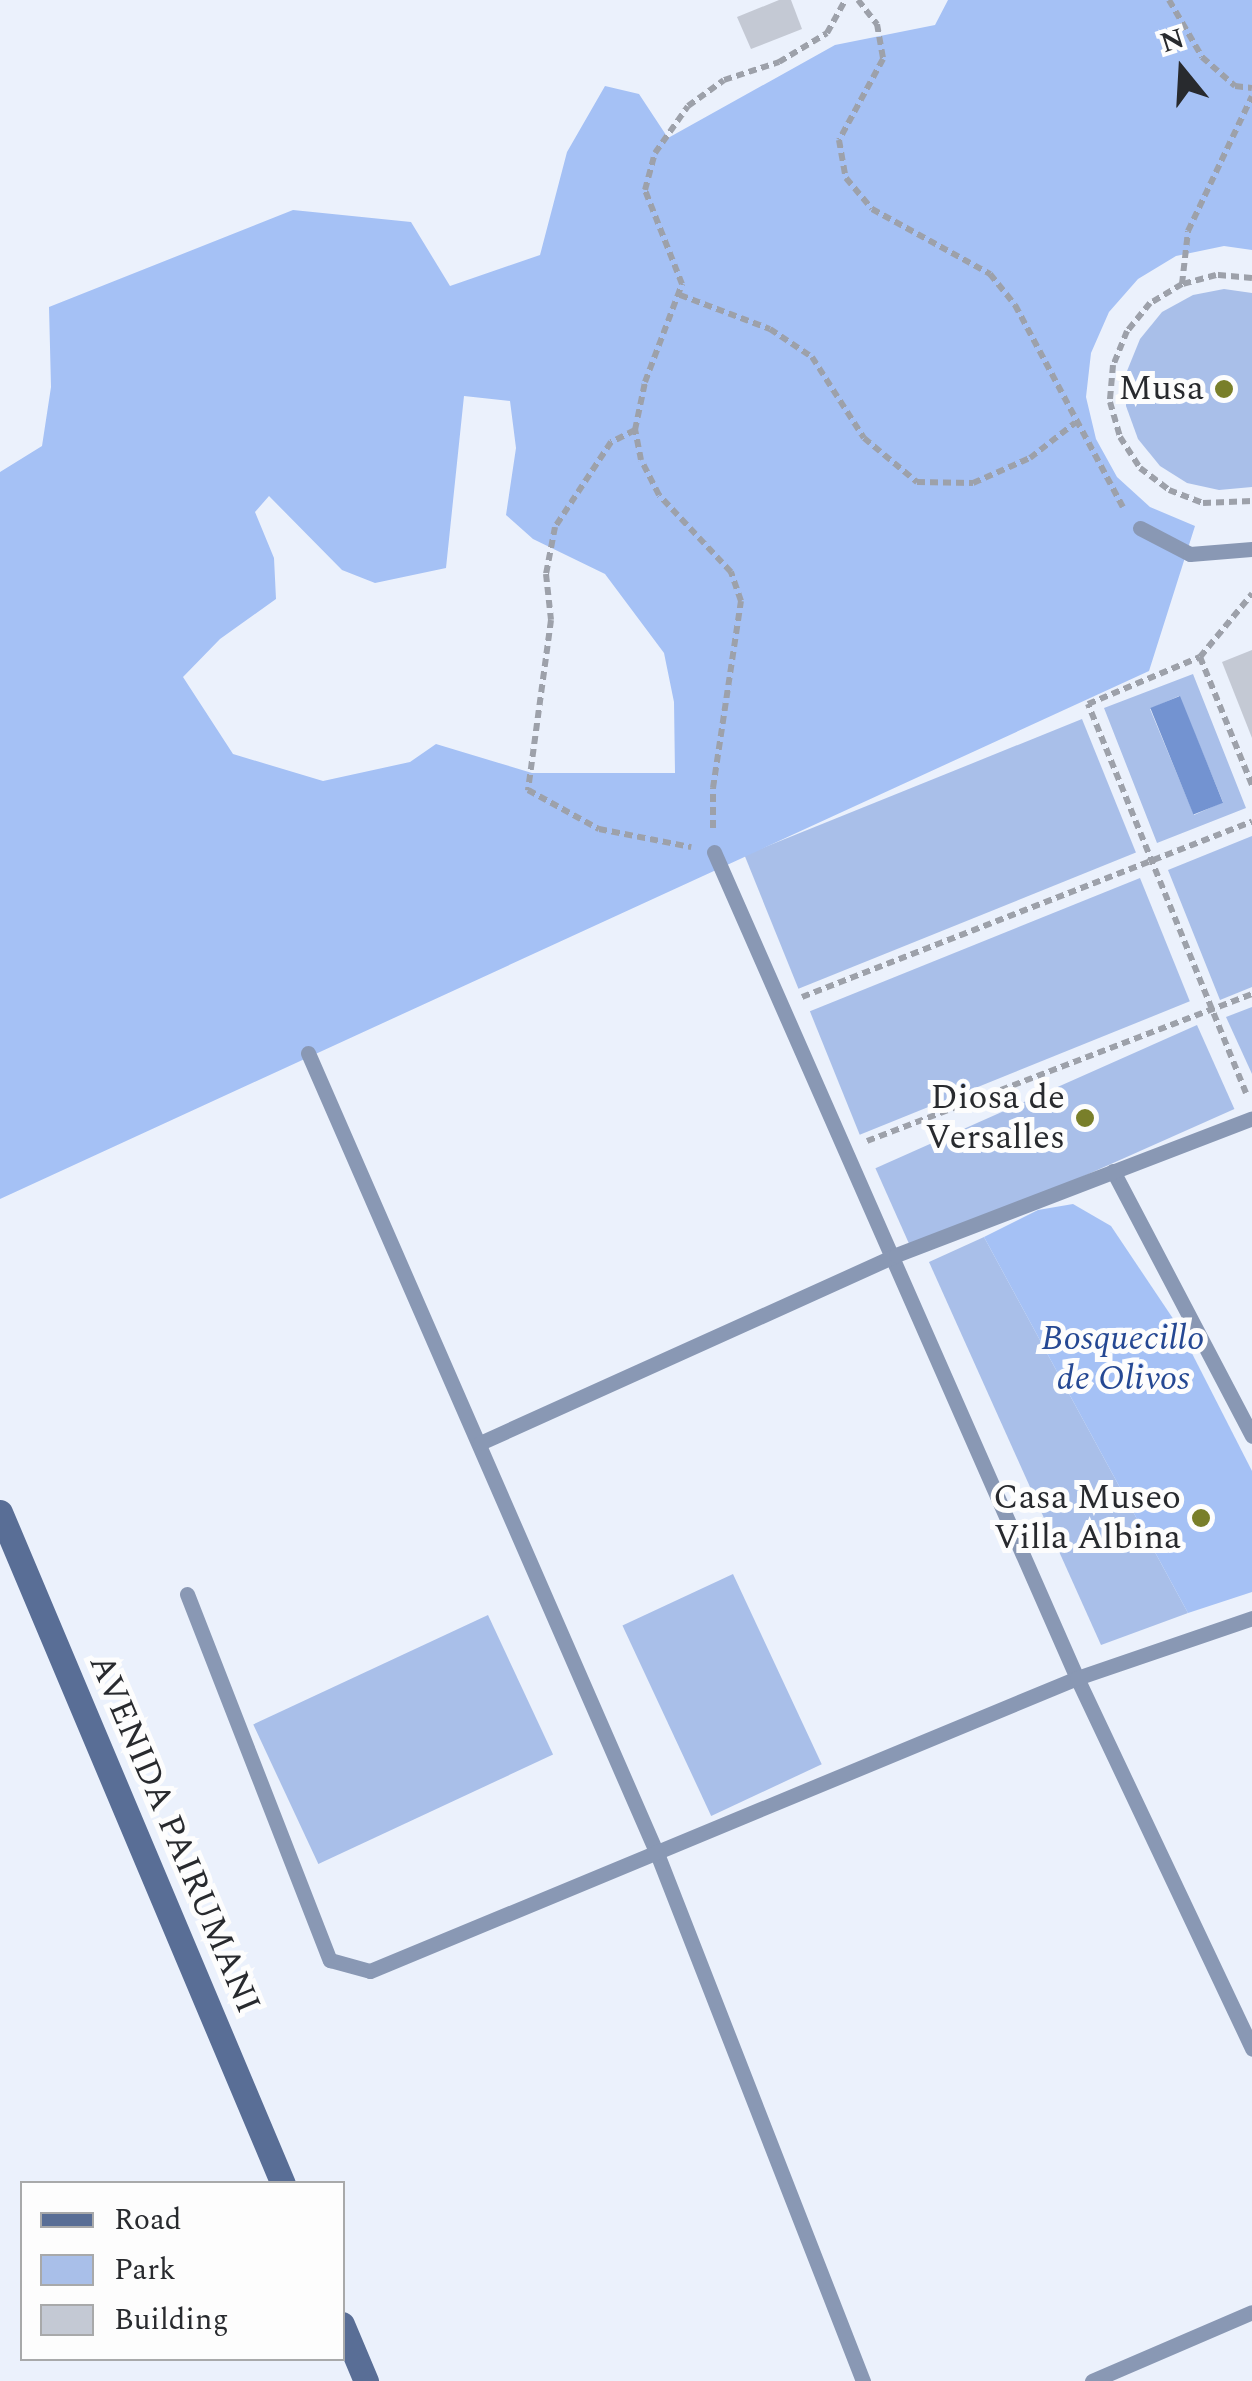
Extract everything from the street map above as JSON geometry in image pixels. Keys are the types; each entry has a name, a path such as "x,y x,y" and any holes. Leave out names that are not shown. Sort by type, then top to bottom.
{"main road":[{"name":"AVENIDA PAIRUMANI","path":"0,1512 282,2181"},
{"path":"345,2331 366,2381"}],"lane":[{"path":"1140,528 1190,554 1252,549"},
{"path":"714,852 896,1255 1076,1678 1252,2049"},
{"path":"308,1052 658,1856 863,2381"},
{"path":"480,1442 896,1255 1252,1118"},
{"path":"1113,1172 1252,1436"},
{"path":"187,1594 330,1960 370,1972 658,1856 1076,1678 1252,1618"},
{"path":"1092,2381 1252,2312"}],"path":[{"path":"635,430 611,442 554,527 546,574 550,620 528,790 599,830 714,852 713,788 740,601 731,572 658,495 635,430 646,382 680,296 674,257 654,224 646,190 655,154 688,106 724,80 779,62 828,33 845,0"},
{"path":"858,0 877,24 884,59 839,140 846,178 872,209 990,274 1015,305 1114,496 1140,528"},
{"path":"1169,0 1202,57 1235,86 1252,88"},
{"path":"1182,284 1188,231 1252,96"},
{"path":"1252,278 1216,275 1182,284 1150,303 1126,331 1113,365 1110,402 1120,437 1140,468 1169,490 1204,503 1252,501"},
{"path":"680,296 770,330 812,357 864,438 917,482 973,483 1030,458 1075,423"},
{"path":"1252,594 1200,657 1088,704 1252,1108"},
{"path":"1200,657 1252,785"},
{"path":"783,1005 1252,822"},
{"path":"847,1149 1252,994"}],"green space":[{"path":"948,0 1252,0 1252,250 1224,246 1176,256 1138,279 1109,312 1091,353 1086,397 1096,439 1117,477 1150,507 1195,526 1149,671 0,1199 0,472 42,446 51,387 49,307 293,210 411,222 450,286 540,255 567,152 605,86 639,94 668,138 835,45 935,25","holes":["464,396 510,401 516,448 506,515 533,539 605,574 664,653 674,702 675,773 532,773 436,744 410,762 323,781 233,754 183,677 220,639 276,599 274,558 255,512 269,496 342,570 375,583 446,568"]},
{"path":"1224,289 1252,293 1252,487 1219,490 1187,483 1160,466 1138,439 1126,406 1127,371 1140,339 1162,312 1193,295"},
{"path":"1193,674 1246,808 1157,843 1104,708","holes":["1179,696 1223,802 1194,815 1150,709"]},
{"path":"1082,719 1136,853 798,989 745,855"},
{"path":"1252,836 1252,987 1220,1000 1168,870"},
{"path":"1140,878 1190,1001 860,1135 810,1011"},
{"path":"1252,1007 1252,1074 1226,1017"},
{"path":"1197,1025 1234,1109 913,1252 875,1168"},
{"name":"Bosquecillo de Olivos","path":"1073,1204 1111,1226 1178,1326 1252,1471 1252,1592 1188,1613 984,1237 1038,1210"},
{"path":"984,1237 1188,1613 1101,1645 929,1262"},
{"path":"733,1574 822,1764 711,1816 622,1626"},
{"path":"488,1615 553,1755 318,1864 253,1724"}],"shaded area":[{"path":"1180,696 1223,803 1193,815 1150,708"}],"building":[{"path":"779,0 791,0 802,29 751,49 737,17"},
{"path":"1252,650 1252,738 1222,662"}],"place":[{"name":"Musa","path":"1224,389"},
{"name":"Diosa de Versalles","path":"1085,1118"},
{"name":"Casa Museo Villa Albina","path":"1201,1518"}]}
